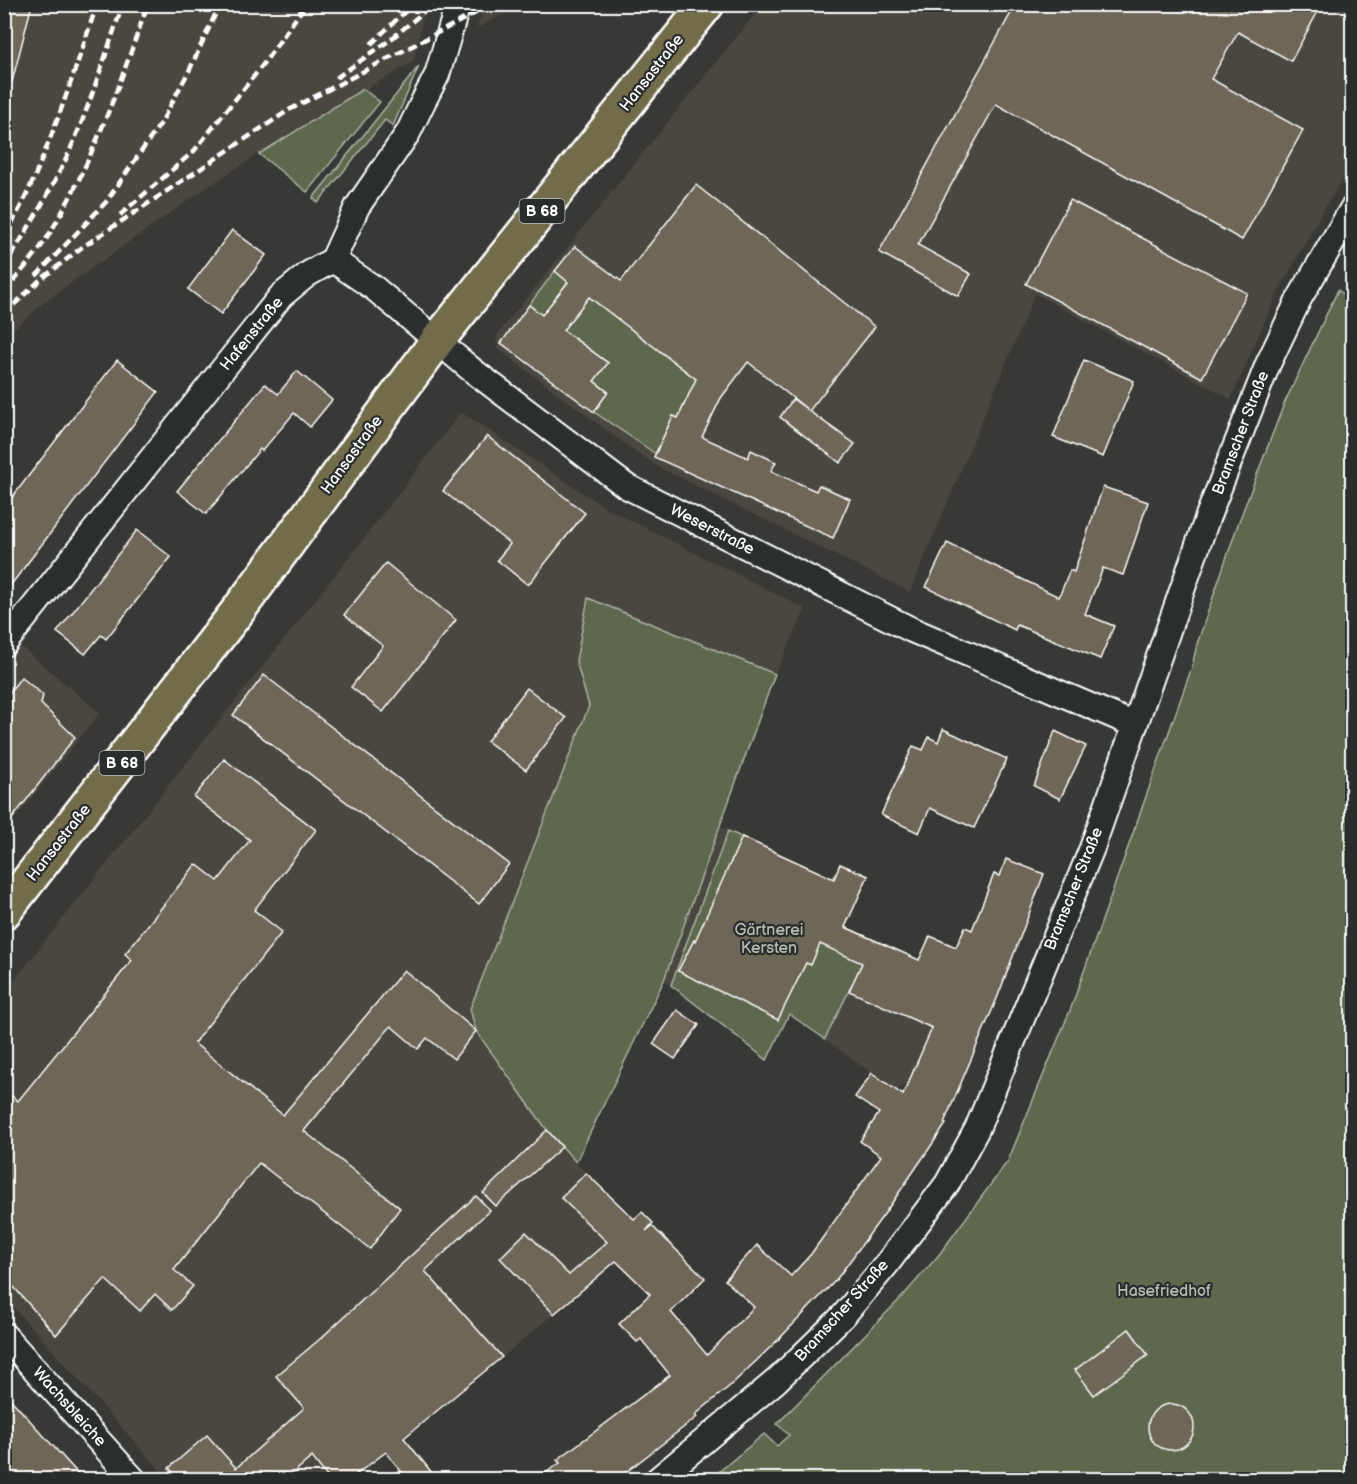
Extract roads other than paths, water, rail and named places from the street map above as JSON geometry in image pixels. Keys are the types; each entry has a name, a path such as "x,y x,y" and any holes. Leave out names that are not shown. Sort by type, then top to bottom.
{"main road":[{"name":"Hansastraße","path":"4,912 230,621 436,341 707,4"}],"street":[{"path":"333,260 357,207 408,133 437,75 458,4"},
{"name":"Bramscher Straße","path":"657,1479 776,1381 843,1316 886,1265 952,1175 977,1129 1092,848 1209,516 1268,364 1299,299 1353,209"},
{"name":"Weserstraße","path":"333,260 374,288 436,341 626,486 912,630 1135,725"},
{"name":"Hafenstraße","path":"4,644 281,296 308,274 333,260"},
{"name":"Wachsbleiche","path":"4,1335 134,1479"}],"railway":[{"path":"4,236 25,198 53,131 97,4"},
{"path":"4,267 66,159 89,102 123,4"},
{"path":"4,292 45,241 76,185 103,125 148,4"},
{"path":"36,276 106,202 161,123 190,69 220,4"},
{"path":"120,215 194,151 262,66 306,4"},
{"path":"371,44 413,4"},
{"path":"336,78 390,40 433,4"},
{"path":"4,314 39,281 81,248 289,110 493,4"}],"park label":[{"name":"Gärtnerei Kersten","path":"769,939"},
{"name":"Hasefriedhof","path":"1164,1291"}]}
